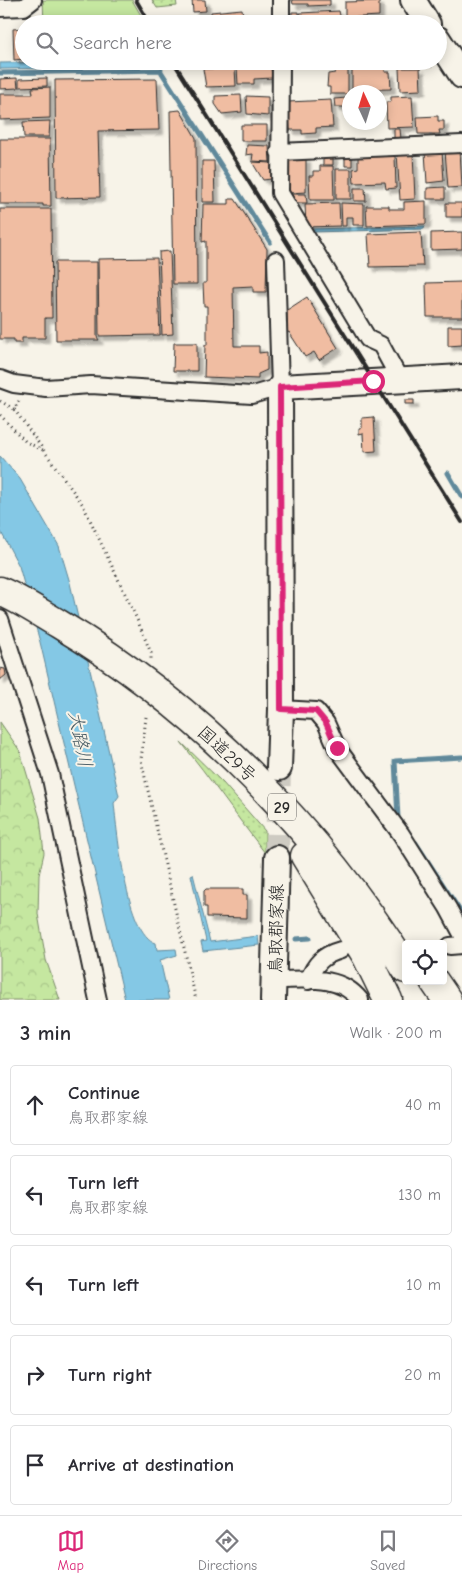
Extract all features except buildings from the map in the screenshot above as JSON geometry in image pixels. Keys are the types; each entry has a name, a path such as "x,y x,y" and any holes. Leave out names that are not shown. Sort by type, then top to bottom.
{"highway":[{"name":"国道29号","path":"0,591 92,643 141,668 300,826 380,928 402,963"},
{"path":"300,826 365,890 403,940"},
{"path":"300,826 305,856 367,957 388,1000"},
{"path":"415,985 424,1000"},
{"path":"437,985 447,1000"}],"main road":[{"path":"413,0 422,15"},
{"path":"447,53 459,71"},
{"path":"278,768 281,709 280,387 462,377"},
{"name":"鳥取郡家線","path":"274,990 277,858"}],"street":[{"path":"0,8 24,7 33,0"},
{"path":"281,0 281,15"},
{"path":"280,70 280,194 368,339 381,344 400,380"},
{"path":"279,152 462,144"},
{"path":"0,379 46,388 90,385 252,395 280,387 276,260"},
{"path":"0,619 50,774 98,1000"},
{"path":"281,709 316,711 326,723 337,748 401,834 448,908 462,934"},
{"path":"308,980 313,967 326,954 341,950"},
{"path":"274,990 308,980 342,984 352,989 360,1000"}],"path":[{"path":"439,70 459,71"},
{"path":"14,410 28,385"},
{"path":"0,401 14,410 83,505 151,652 141,668"},
{"path":"0,415 26,442 45,451"},
{"path":"146,717 141,760 196,1000"}],"green space":[{"path":"43,0 132,0 141,15 44,15"},
{"path":"152,0 176,0 177,6 157,8"},
{"path":"0,722 20,751 40,818 44,853 39,875 38,914 46,960 60,1000 0,1000"},
{"path":"181,742 223,783 265,831 265,853 202,769"}],"water":[{"path":"0,63 15,63 15,69 0,69"},
{"path":"425,226 424,229 312,232 310,229"},
{"name":"大路川","path":"0,456 20,479 59,546 70,583 119,796 114,803 115,817 130,902 137,921 146,936 156,943 157,950 176,949 177,955 160,960 169,1000 125,1000 40,642 19,566 0,530"},
{"path":"193,874 210,942 258,936 259,945 203,951 201,942 206,941 191,875"}],"waterway":[{"path":"0,73 161,70"},
{"path":"162,73 270,242"},
{"path":"448,473 462,497"},
{"path":"401,822 398,818 395,761 462,757"},
{"path":"416,843 462,914"},
{"path":"296,939 310,938"}],"tunnel":[{"path":"277,858 279,768"}],"railway":[{"path":"136,0 145,15"},
{"path":"179,70 462,522"}],"route":[{"path":"337,748 326,723 316,711 281,709 280,387 373,381"}]}
